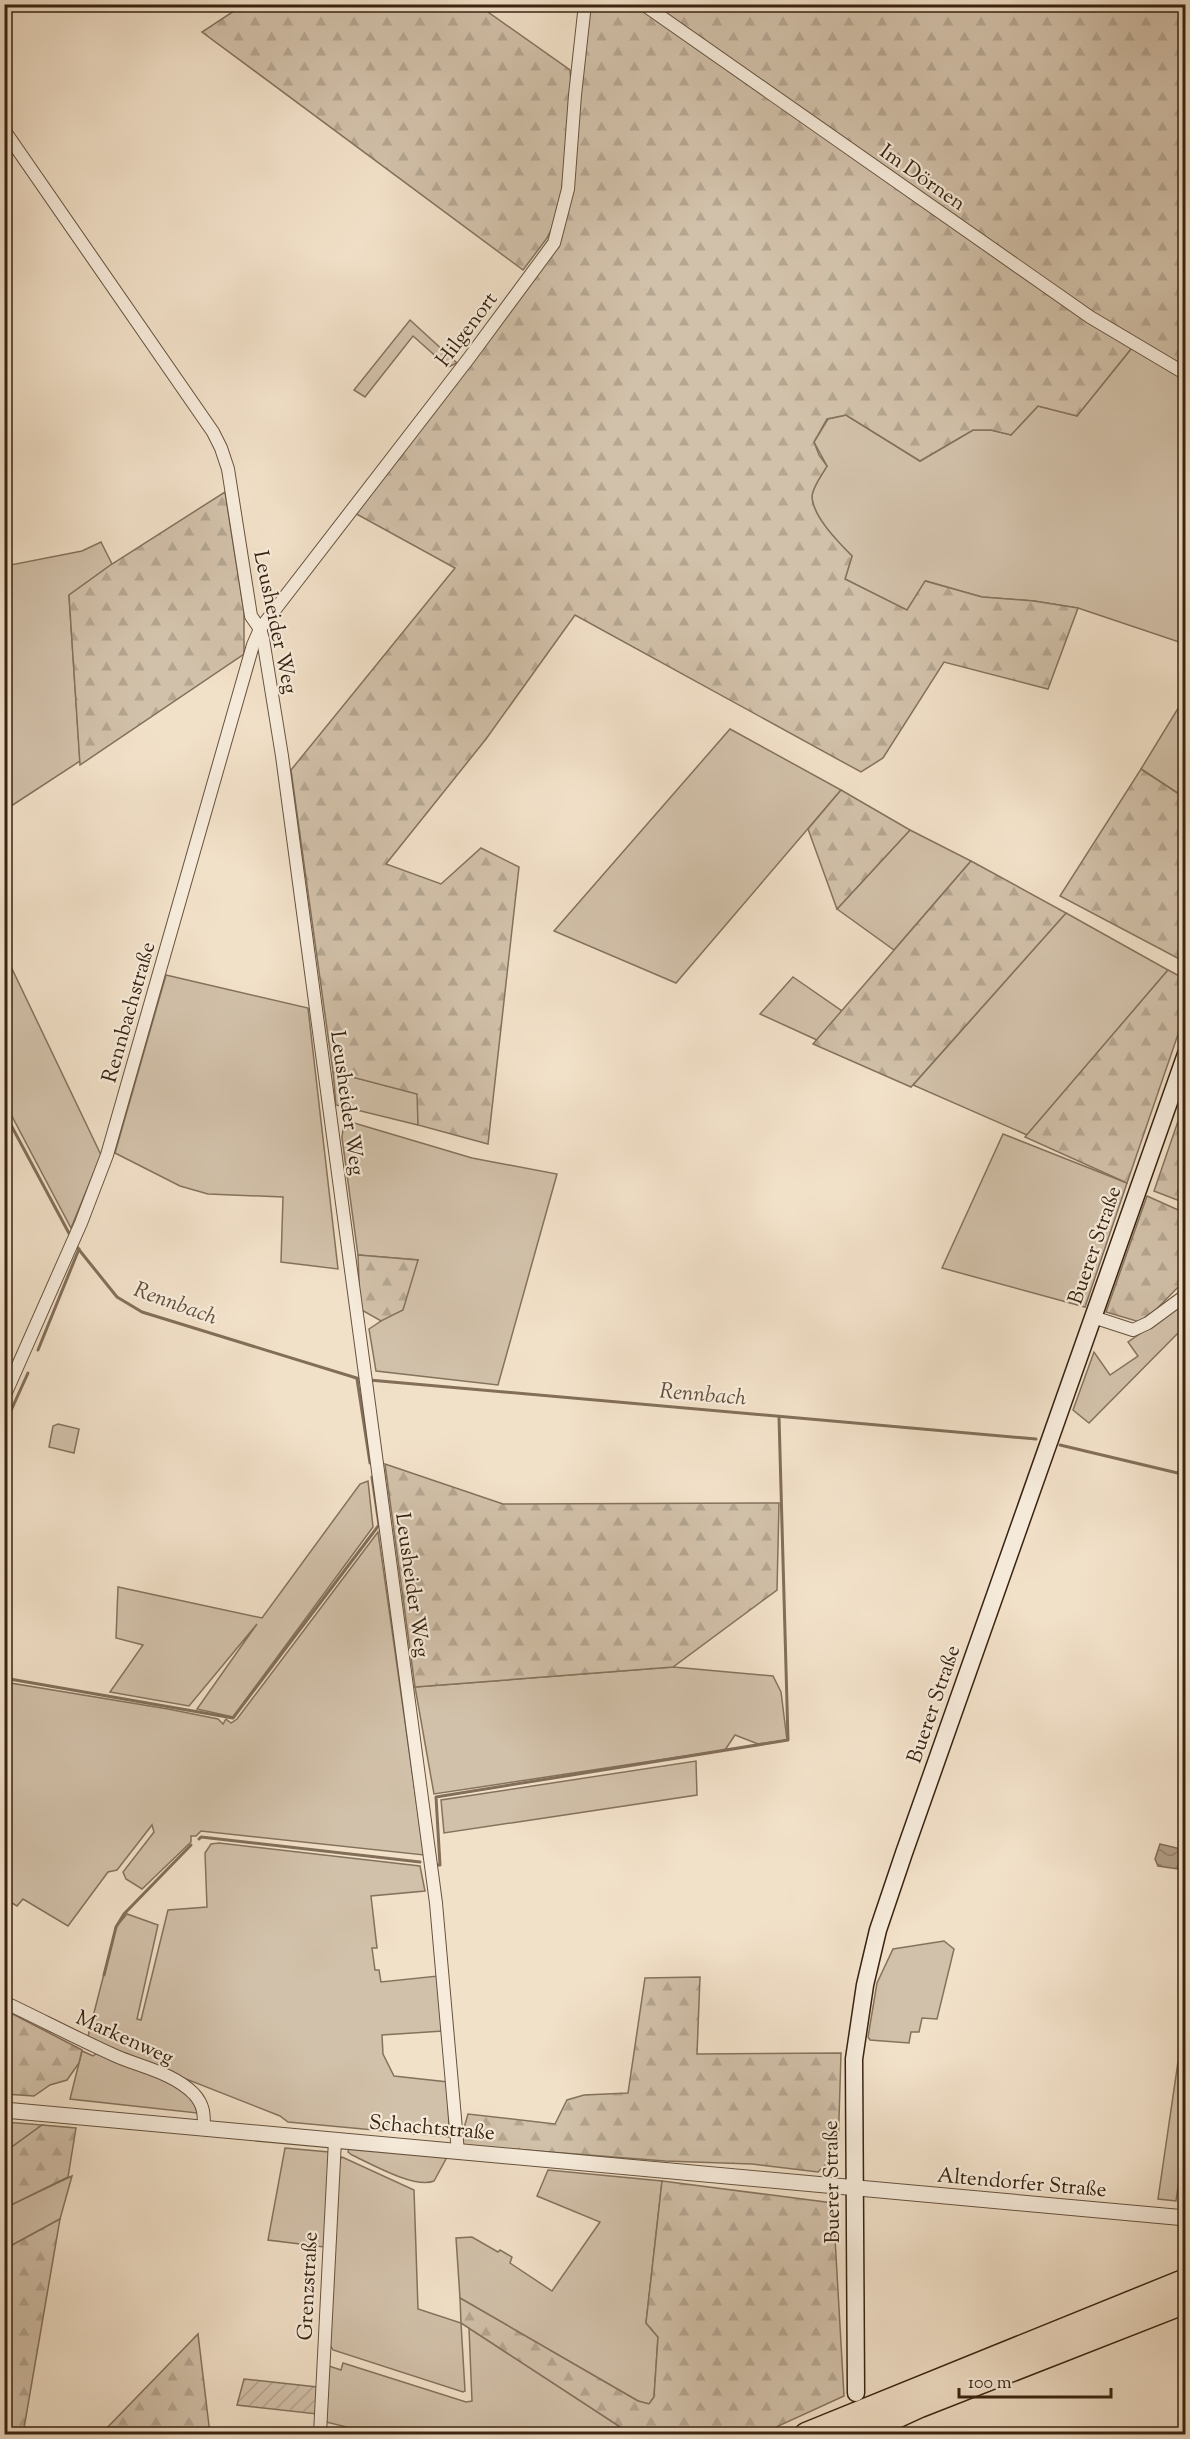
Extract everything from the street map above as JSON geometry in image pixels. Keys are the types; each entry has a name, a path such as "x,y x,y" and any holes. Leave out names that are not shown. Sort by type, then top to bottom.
{"highway":[{"path":"806,2434 1185,2280"},
{"path":"859,2434 920,2406 1185,2302"}],"main road":[{"name":"Buerer Straße","path":"856,2393 854,2059 858,2019 878,1930 1185,1054"}],"street":[{"name":"Hilgenort","path":"260,629 469,358 554,243 568,189 585,4"},
{"name":"Im Dörnen","path":"643,4 1090,316 1185,374"},
{"name":"Leusheider Weg","path":"4,130 201,414 221,448 228,469 251,616 260,629 284,768 378,1480 410,1697 436,1903 459,2152"},
{"name":"Rennbachstraße","path":"4,1397 81,1223 107,1155 253,645 260,629"},
{"path":"1093,1317 1133,1330 1141,1329 1185,1295"},
{"name":"Markenweg","path":"4,2002 91,2045 179,2083 194,2094 201,2103 204,2111 204,2128"},
{"name":"Schachtstraße","path":"4,2110 855,2187"},
{"name":"Grenzstraße","path":"320,2434 335,2140"},
{"name":"Altendorfer Straße","path":"855,2187 1185,2218"}],"green space":[{"path":"243,5 478,5 570,70 572,93 559,216 547,238 523,270 202,32"},
{"path":"585,5 1185,5 1185,374 1135,344 1077,416 1038,406 1011,435 991,430 973,430 920,461 846,415 827,419 814,442 827,466 812,496 816,512 821,520 852,556 845,579 907,610 925,581 982,597 1034,601 1078,608 1048,689 944,662 883,758 861,772 575,615 486,739 386,864 441,884 481,848 519,867 488,1144 418,1125 417,1094 333,1072 291,770 455,568 351,511 554,243 562,218"},
{"path":"410,320 457,363 448,367 413,336 365,397 354,390"},
{"path":"1135,344 1185,375 1185,644 1078,608 1034,601 982,597 926,581 907,611 845,579 852,556 821,520 813,504 812,496 827,466 814,442 828,419 846,415 920,461 973,430 991,430 1011,435 1038,406 1077,416"},
{"path":"225,492 244,612 244,654 80,765 69,595 112,564"},
{"path":"101,542 112,564 69,595 80,761 5,810 5,566 82,551"},
{"path":"1185,697 1185,798 1141,769"},
{"path":"730,729 841,790 676,983 554,931"},
{"path":"1141,769 1185,798 1185,962 1060,896"},
{"path":"841,790 910,830 837,909 808,829"},
{"path":"910,830 971,861 894,950 837,909"},
{"path":"971,861 1066,913 911,1087 813,1044"},
{"path":"1066,913 1168,970 1027,1135 913,1085"},
{"path":"4,952 101,1155 71,1228 5,1103"},
{"path":"1168,970 1185,979 1185,1014 1127,1183 1025,1137"},
{"path":"166,975 308,1008 338,1269 281,1262 283,1197 208,1194 180,1186 115,1153"},
{"path":"793,977 842,1011 817,1040 760,1014"},
{"path":"333,1072 418,1094 418,1125 336,1105"},
{"path":"1185,1101 1185,1203 1154,1191"},
{"path":"344,1120 472,1158 557,1174 498,1385 376,1371 369,1329 381,1321 418,1260 358,1255 342,1138"},
{"path":"1003,1134 1127,1183 1085,1307 942,1268"},
{"path":"1147,1196 1185,1213 1185,1280 1143,1323 1106,1312"},
{"path":"358,1255 418,1260 403,1310 381,1321 360,1309"},
{"path":"1185,1303 1185,1326 1089,1423 1073,1410 1094,1352 1110,1375 1138,1356 1128,1342"},
{"path":"58,1424 79,1429 74,1453 49,1447 53,1426"},
{"path":"385,1464 503,1504 779,1503 777,1590 673,1667 415,1687"},
{"path":"368,1481 373,1527 233,1717 197,1709 257,1624 189,1706 110,1692 143,1645 116,1638 118,1587 262,1618 360,1484"},
{"path":"378,1532 424,1855 201,1831 196,1836 191,1836 191,1842 142,1889 126,1879 123,1872 154,1832 152,1825 117,1870 108,1872 68,1926 23,1899 17,1906 5,1899 4,1682 168,1709 218,1719 223,1724 226,1719 231,1723 237,1719"},
{"path":"673,1667 773,1676 781,1692 787,1740 758,1744 735,1735 725,1750 434,1794 415,1687"},
{"path":"696,1761 697,1795 444,1833 441,1800"},
{"path":"219,1843 420,1866 425,1891 371,1896 377,1948 372,1948 375,1970 379,1970 381,1982 438,1976 443,2031 382,2035 383,2054 394,2076 448,2082 449,2137 288,2122 280,2116 87,2040 116,1927 127,1914 158,1925 137,2019 141,2020 168,1910 207,1907 205,1853 211,1844"},
{"path":"944,1941 954,1949 937,2019 922,2018 919,2032 911,2032 909,2043 870,2040 868,2037 877,1983 893,1949"},
{"path":"700,1977 697,2054 841,2053 838,2152 818,2172 752,2164 665,2161 459,2145 468,2114 555,2124 567,2100 584,2095 628,2093 645,1978"},
{"path":"5,2010 82,2050 79,2063 67,2080 50,2085 34,2096 5,2094"},
{"path":"82,2051 93,2056 97,2053 123,2062 171,2083 193,2102 197,2113 70,2099"},
{"path":"1178,2062 1185,2064 1186,2133 1176,2201 1158,2199"},
{"path":"5,2122 42,2125 5,2152"},
{"path":"42,2125 76,2128 68,2177 5,2208 5,2152"},
{"path":"350,2146 444,2155 446,2159 434,2181 416,2182 352,2155 348,2152"},
{"path":"285,2148 329,2152 324,2247 268,2240"},
{"path":"342,2157 414,2190 418,2309 461,2323 465,2391 333,2350 329,2343 336,2165"},
{"path":"548,2170 662,2181 646,2323 658,2337 654,2397 649,2404 638,2401 460,2298 456,2238 472,2237 498,2252 500,2250 512,2257 510,2263 552,2291 600,2222 537,2196"},
{"path":"72,2176 60,2219 5,2249 4,2208"},
{"path":"662,2181 833,2203 844,2396 761,2434 631,2434 461,2323 460,2298 638,2401 649,2404 654,2397 658,2337 646,2323"},
{"path":"60,2219 23,2434 5,2434 5,2249"},
{"path":"469,2328 631,2434 375,2434 326,2422 326,2365 341,2370 343,2363 466,2402 472,2401"},
{"path":"198,2334 210,2434 101,2434"},
{"path":"244,2379 317,2387 317,2414 237,2405"}],"water":[{"path":"1160,1844 1185,1850 1178,1869 1158,1866 1155,1859"}],"waterway":[{"name":"Rennbach","path":"4,1112 71,1237"},
{"name":"Rennbach","path":"76,1246 117,1297 142,1312 363,1380"},
{"path":"38,1350 79,1249"},
{"path":"4,1426 28,1373"},
{"path":"357,1379 370,1463"},
{"name":"Rennbach","path":"369,1380 1036,1439"},
{"path":"433,1865 440,1865 436,1797 788,1740 779,1417"},
{"name":"Rennbach","path":"1060,1445 1186,1475"},
{"path":"4,1678 233,1718 379,1525 372,1477"},
{"path":"199,1839 201,1837 420,1862"},
{"path":"104,1975 116,1927 124,1914 191,1845"}]}
